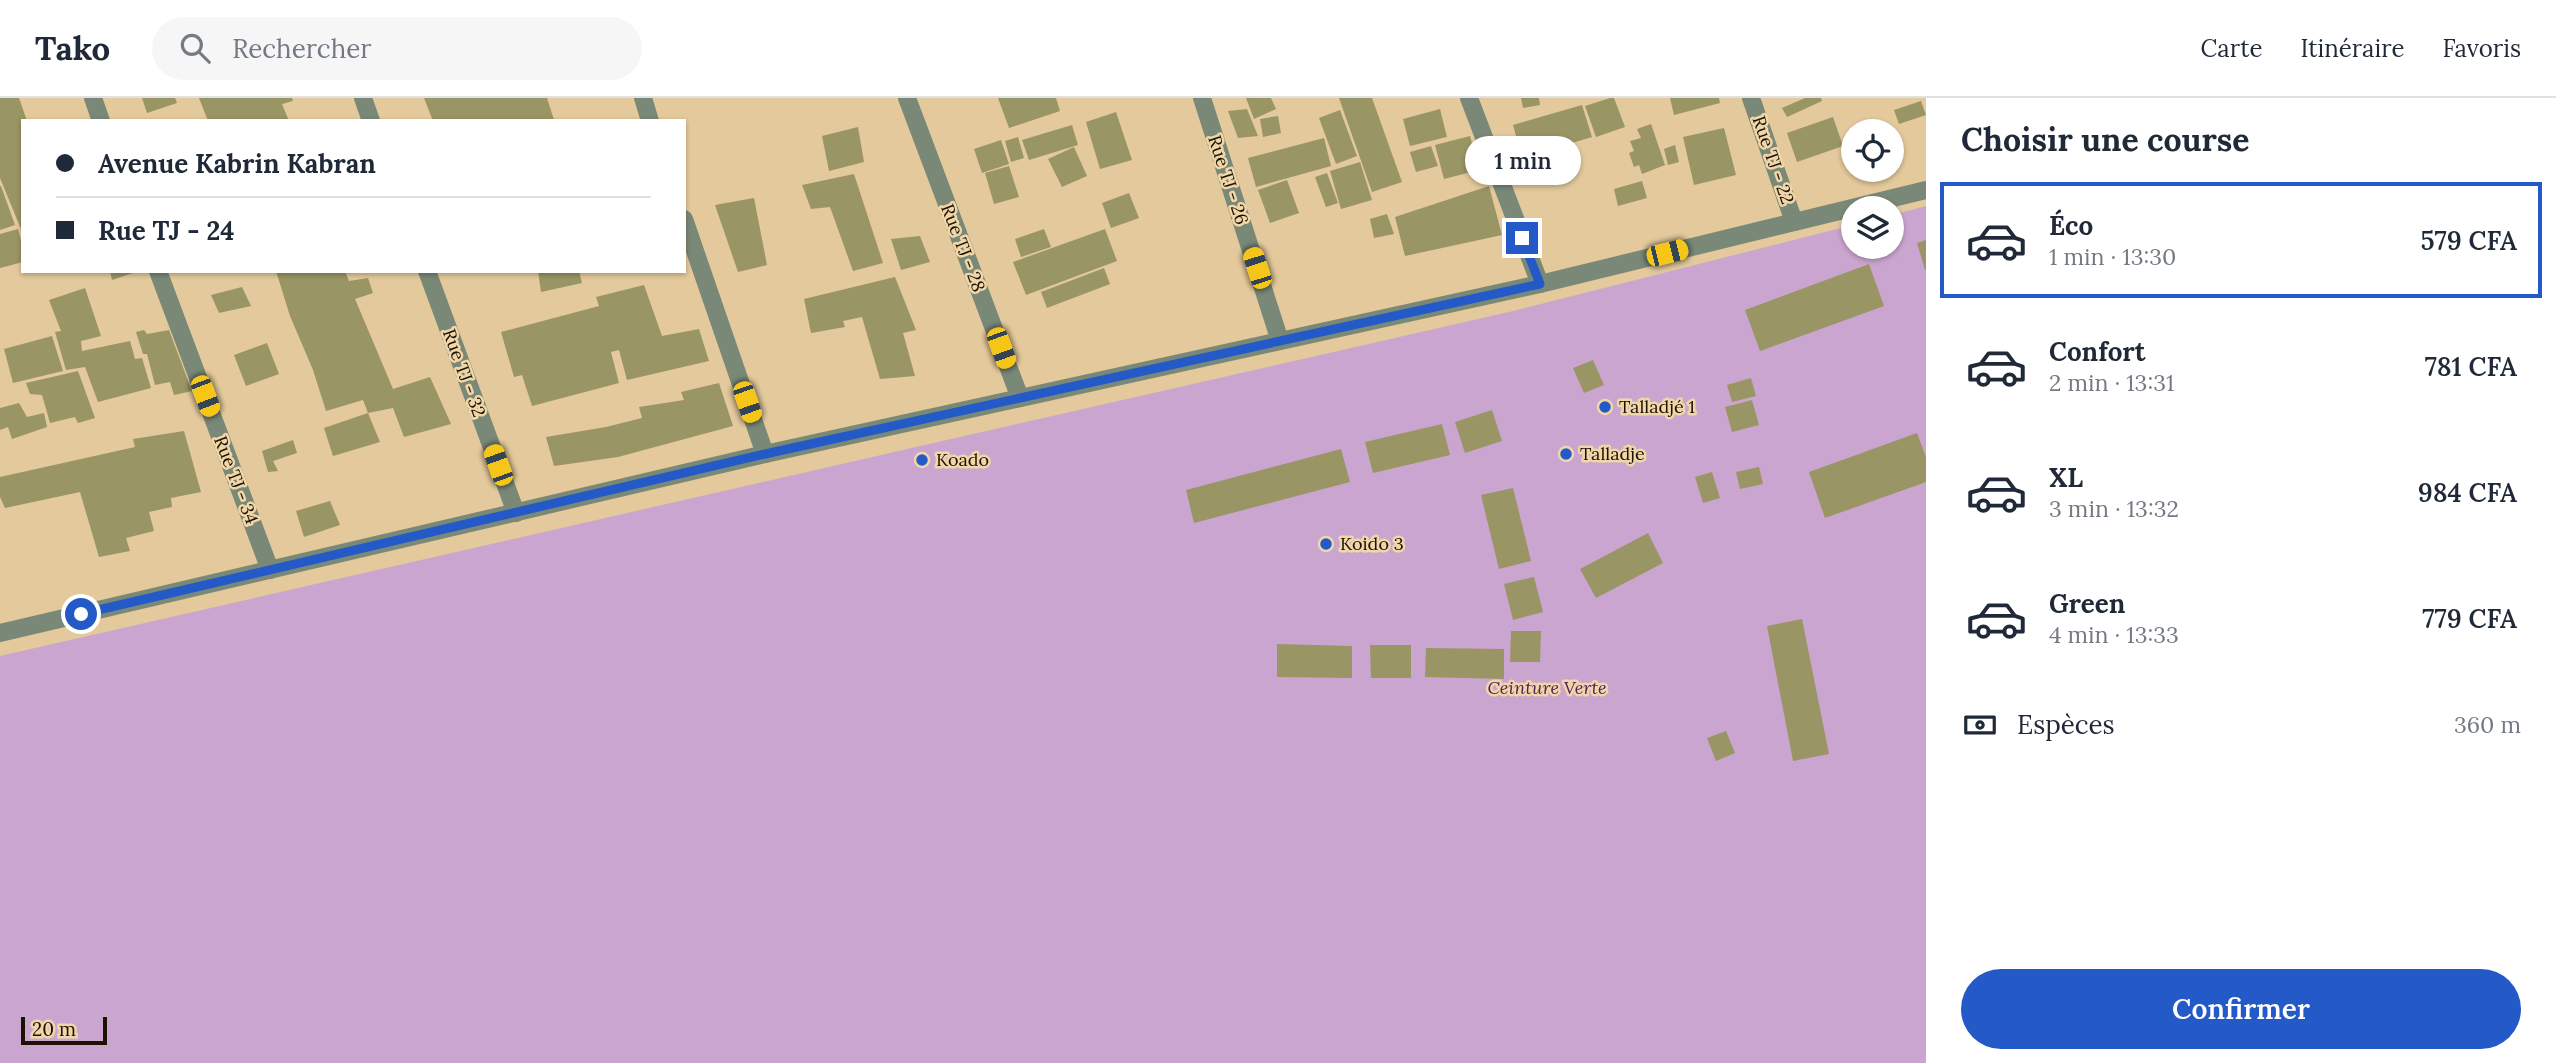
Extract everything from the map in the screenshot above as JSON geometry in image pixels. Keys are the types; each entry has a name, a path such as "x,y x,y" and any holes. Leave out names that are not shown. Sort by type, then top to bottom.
{"street":[{"path":"93,98 100,119"},
{"path":"363,98 370,119"},
{"path":"643,98 649,119"},
{"name":"Rue TJ - 28","path":"907,98 1020,398"},
{"name":"Rue TJ - 26","path":"1202,98 1280,341"},
{"path":"1469,98 1540,284"},
{"name":"Rue TJ - 22","path":"1751,98 1794,222"},
{"path":"0,633 765,454 1540,284 1926,190"},
{"path":"686,225 765,454"},
{"name":"Rue TJ - 34","path":"159,273 270,570"},
{"name":"Rue TJ - 32","path":"428,273 516,513"}],"green space":[{"name":"Ceinture Verte","path":"1926,206 1926,1063 0,1063 0,656 1513,311 1841,228 1841,259 1904,259 1904,212"}],"building":[{"path":"0,98 19,98 26,119 21,119 21,229 0,178"},
{"path":"142,98 175,98 177,103 147,113"},
{"path":"199,98 292,98 293,101 282,104 288,119 207,119"},
{"path":"424,98 547,98 554,119 432,119"},
{"path":"998,98 1056,98 1060,111 1009,128"},
{"path":"1246,98 1271,98 1276,109 1254,119"},
{"path":"1339,98 1372,98 1402,182 1372,192"},
{"path":"1521,98 1539,98 1540,105 1523,108"},
{"path":"1614,98 1625,127 1596,137 1585,106"},
{"path":"1670,98 1719,98 1720,103 1674,115"},
{"path":"1805,98 1821,98 1822,101 1787,117 1782,108"},
{"path":"1921,101 1926,115 1904,122 1904,119 1897,119 1894,110"},
{"path":"1582,105 1592,137 1522,158 1513,125"},
{"path":"1247,109 1258,136 1238,138 1228,111"},
{"path":"1440,109 1447,137 1410,146 1403,119"},
{"path":"1340,110 1357,156 1336,164 1319,118"},
{"path":"1116,112 1132,160 1100,169 1086,122"},
{"path":"1278,116 1281,133 1263,137 1260,119"},
{"path":"1833,117 1841,147 1797,162 1787,133"},
{"path":"1651,124 1665,165 1642,174 1639,165 1634,167 1629,153 1634,151 1630,141 1641,138 1637,129"},
{"path":"1072,125 1078,145 1029,160 1022,140"},
{"path":"858,127 864,162 829,171 822,136"},
{"path":"1724,128 1736,175 1694,185 1683,137"},
{"path":"1470,136 1479,170 1444,179 1435,145"},
{"path":"1018,137 1024,158 1011,162 1005,141"},
{"path":"1324,138 1331,166 1256,187 1248,158"},
{"path":"1001,140 1009,164 982,173 974,149"},
{"path":"1675,145 1679,162 1668,165 1664,149"},
{"path":"1431,146 1438,166 1416,172 1410,152"},
{"path":"1074,147 1087,176 1062,187 1048,159"},
{"path":"1360,162 1372,200 1341,209 1330,171"},
{"path":"1009,166 1019,197 994,204 985,173"},
{"path":"1327,173 1338,203 1326,207 1315,177"},
{"path":"854,174 883,263 853,271 830,207 811,209 802,185"},
{"path":"1287,180 1299,213 1270,223 1258,190"},
{"path":"1642,181 1647,198 1618,206 1614,189"},
{"path":"0,186 15,225 0,230"},
{"path":"1489,186 1502,235 1405,256 1395,217"},
{"path":"1129,193 1139,218 1111,228 1102,203"},
{"path":"754,198 767,265 738,272 715,205"},
{"path":"1387,214 1394,234 1374,238 1370,219"},
{"path":"18,229 21,263 0,268 0,234"},
{"path":"1044,229 1051,247 1021,257 1015,239"},
{"path":"1105,229 1117,261 1026,295 1013,262"},
{"path":"920,236 930,262 901,270 891,239"},
{"path":"1926,240 1926,270 1925,270 1917,243"},
{"path":"1869,264 1884,306 1760,351 1745,310"},
{"path":"1104,268 1110,284 1047,308 1041,292"},
{"path":"110,273 133,273 112,280"},
{"path":"277,273 346,273 349,281 368,278 373,293 355,299 393,389 430,377 451,424 404,437 393,408 368,413 363,400 326,411 313,370 290,316"},
{"path":"538,273 580,273 582,283 541,292"},
{"path":"895,277 916,330 903,333 915,376 880,379 862,317 843,321 845,327 811,333 804,299"},
{"path":"644,285 662,336 699,329 709,361 627,380 619,350 611,352 619,383 532,406 522,375 514,377 501,332 599,306 596,297"},
{"path":"242,287 251,306 219,313 211,295"},
{"path":"85,288 101,336 81,341 82,351 130,341 135,359 142,358 151,388 98,402 85,367 66,370 55,332 61,331 49,300"},
{"path":"144,330 147,334 169,330 192,391 174,395 170,382 155,385 147,354 143,354 136,332"},
{"path":"52,336 63,371 13,383 4,349"},
{"path":"267,343 279,374 246,386 234,355"},
{"path":"1593,360 1604,385 1584,393 1573,368"},
{"path":"78,371 95,418 78,423 75,417 50,423 42,395 30,394 26,383"},
{"path":"1751,378 1756,396 1732,402 1727,385"},
{"path":"719,383 733,426 618,457 554,466 546,437 642,418 639,407 684,400 681,392"},
{"path":"1752,400 1759,425 1732,432 1725,407"},
{"path":"19,403 27,417 44,413 47,427 12,439 8,427 0,430 0,408"},
{"path":"1492,410 1502,441 1465,453 1455,422"},
{"path":"368,413 380,442 333,456 324,428"},
{"path":"1442,424 1450,455 1373,473 1365,442"},
{"path":"184,431 201,492 171,498 172,507 149,512 154,531 126,538 130,551 99,557 80,492 5,508 0,497 0,477 135,447 133,439"},
{"path":"1917,433 1926,457 1926,482 1825,518 1809,472"},
{"path":"293,440 297,453 273,461 278,471 268,472 262,451"},
{"path":"1341,449 1350,482 1194,523 1186,490"},
{"path":"1759,467 1763,484 1740,489 1736,472"},
{"path":"1712,472 1720,498 1703,503 1695,477"},
{"path":"1513,488 1531,561 1499,569 1481,495"},
{"path":"330,501 340,525 304,537 296,511"},
{"path":"1648,533 1663,563 1596,598 1580,569"},
{"path":"1534,577 1543,612 1513,620 1504,584"},
{"path":"1802,619 1829,754 1793,761 1767,626"},
{"path":"1511,631 1541,631 1540,662 1510,662"},
{"path":"1277,644 1352,646 1352,678 1277,677"},
{"path":"1370,645 1411,645 1411,678 1371,678"},
{"path":"1426,648 1504,649 1504,679 1425,677"},
{"path":"1726,731 1735,753 1716,761 1707,738"}],"place":[{"name":"Talladjé 1","path":"1605,407"},
{"name":"Talladje","path":"1566,454"},
{"name":"Koado","path":"922,460"},
{"name":"Koido 3","path":"1326,544"}],"route":[{"path":"81,614 765,454 1540,284 1522,238"}]}
